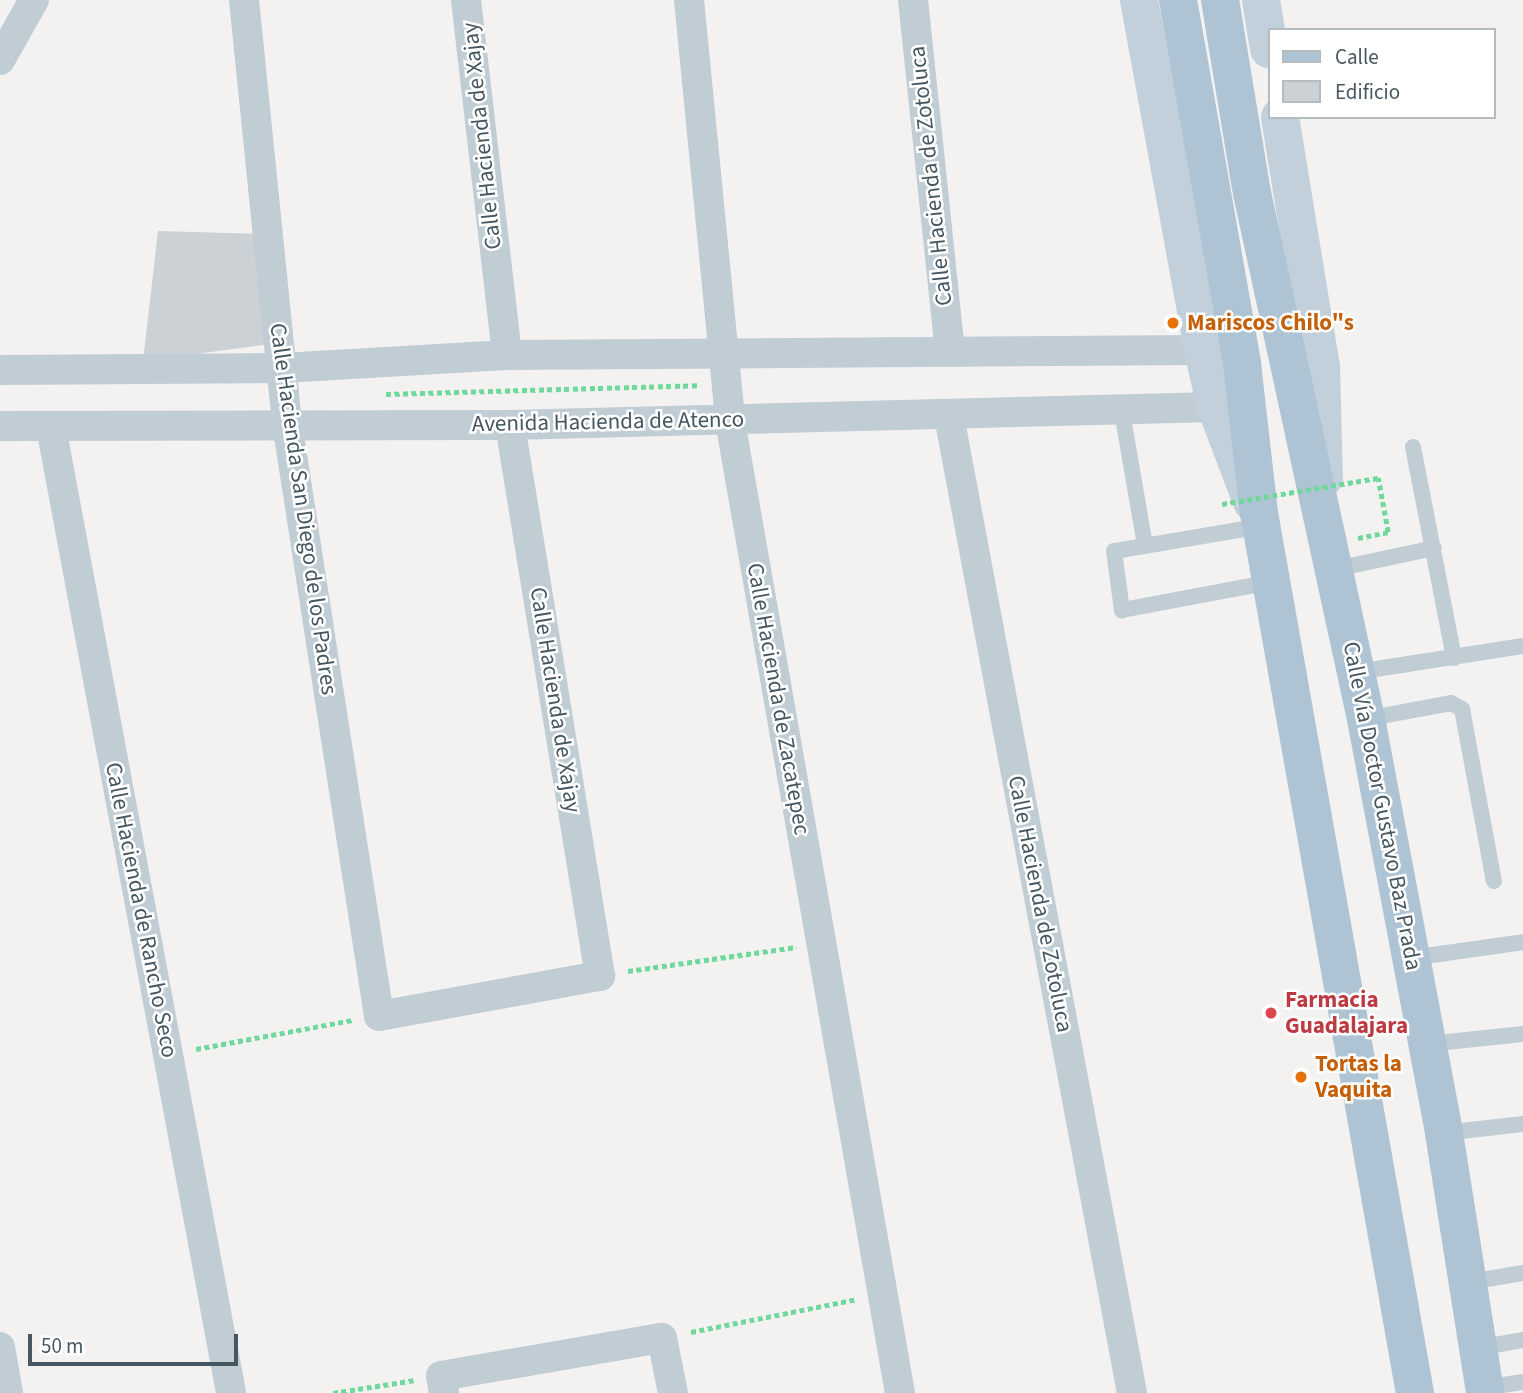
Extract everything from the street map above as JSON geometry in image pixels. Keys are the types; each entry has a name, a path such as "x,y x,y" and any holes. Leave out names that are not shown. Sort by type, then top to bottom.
{"main road":[{"path":"1139,0 1202,350 1216,407 1261,524"},
{"path":"1178,0 1242,365 1261,524 1275,581 1415,1393"},
{"name":"Calle Vía Doctor Gustavo Baz Prada","path":"1220,0 1252,193 1293,359 1357,672 1428,1044 1485,1391"},
{"path":"1261,0 1268,43"},
{"name":"Calle Vía Doctor Gustavo Baz Prada","path":"1280,119 1321,367 1324,509"}],"street":[{"path":"0,60 34,0"},
{"name":"Calle Hacienda San Diego de los Padres","path":"244,0 287,423 379,1016"},
{"name":"Calle Hacienda de Xajay","path":"466,0 507,355"},
{"name":"Calle Hacienda de Zacatepec","path":"689,0 730,421 900,1393"},
{"name":"Calle Hacienda de Zotoluca","path":"913,0 950,352"},
{"path":"0,370 282,368 507,355 1202,350"},
{"name":"Avenida Hacienda de Atenco","path":"0,426 51,428 287,423 510,425 1122,412 1216,407"},
{"name":"Calle Hacienda de Zotoluca","path":"949,415 1132,1393"},
{"name":"Calle Hacienda de Xajay","path":"510,425 600,976"},
{"name":"Calle Hacienda de Rancho Seco","path":"51,428 232,1393"},
{"path":"379,1016 600,976"},
{"path":"442,1384 662,1338 673,1393"},
{"path":"0,1347 8,1393"}],"lane":[{"path":"1122,412 1145,545"},
{"path":"1413,447 1454,658"},
{"path":"1261,524 1114,551 1122,610 1275,581"},
{"path":"1336,569 1434,548"},
{"path":"1357,672 1523,646"},
{"path":"1366,719 1451,703 1462,709 1494,881"},
{"path":"1411,958 1523,942"},
{"path":"1428,1044 1523,1034"},
{"path":"1444,1133 1523,1124"},
{"path":"1469,1282 1523,1273"},
{"path":"1478,1348 1523,1340"},
{"path":"1485,1391 1523,1382"}],"path":[{"path":"381,394 727,385"},
{"path":"1222,504 1378,478 1388,532"},
{"path":"600,976 821,946"},
{"path":"168,1054 379,1016"},
{"path":"662,1338 882,1294"},
{"path":"333,1393 442,1384"}],"building":[{"path":"158,231 267,234 278,343 143,361"}],"place":[{"name":"Mariscos Chilo\"s","path":"1173,323"},
{"name":"Farmacia Guadalajara","path":"1271,1013"},
{"name":"Tortas la Vaquita","path":"1301,1077"}]}
